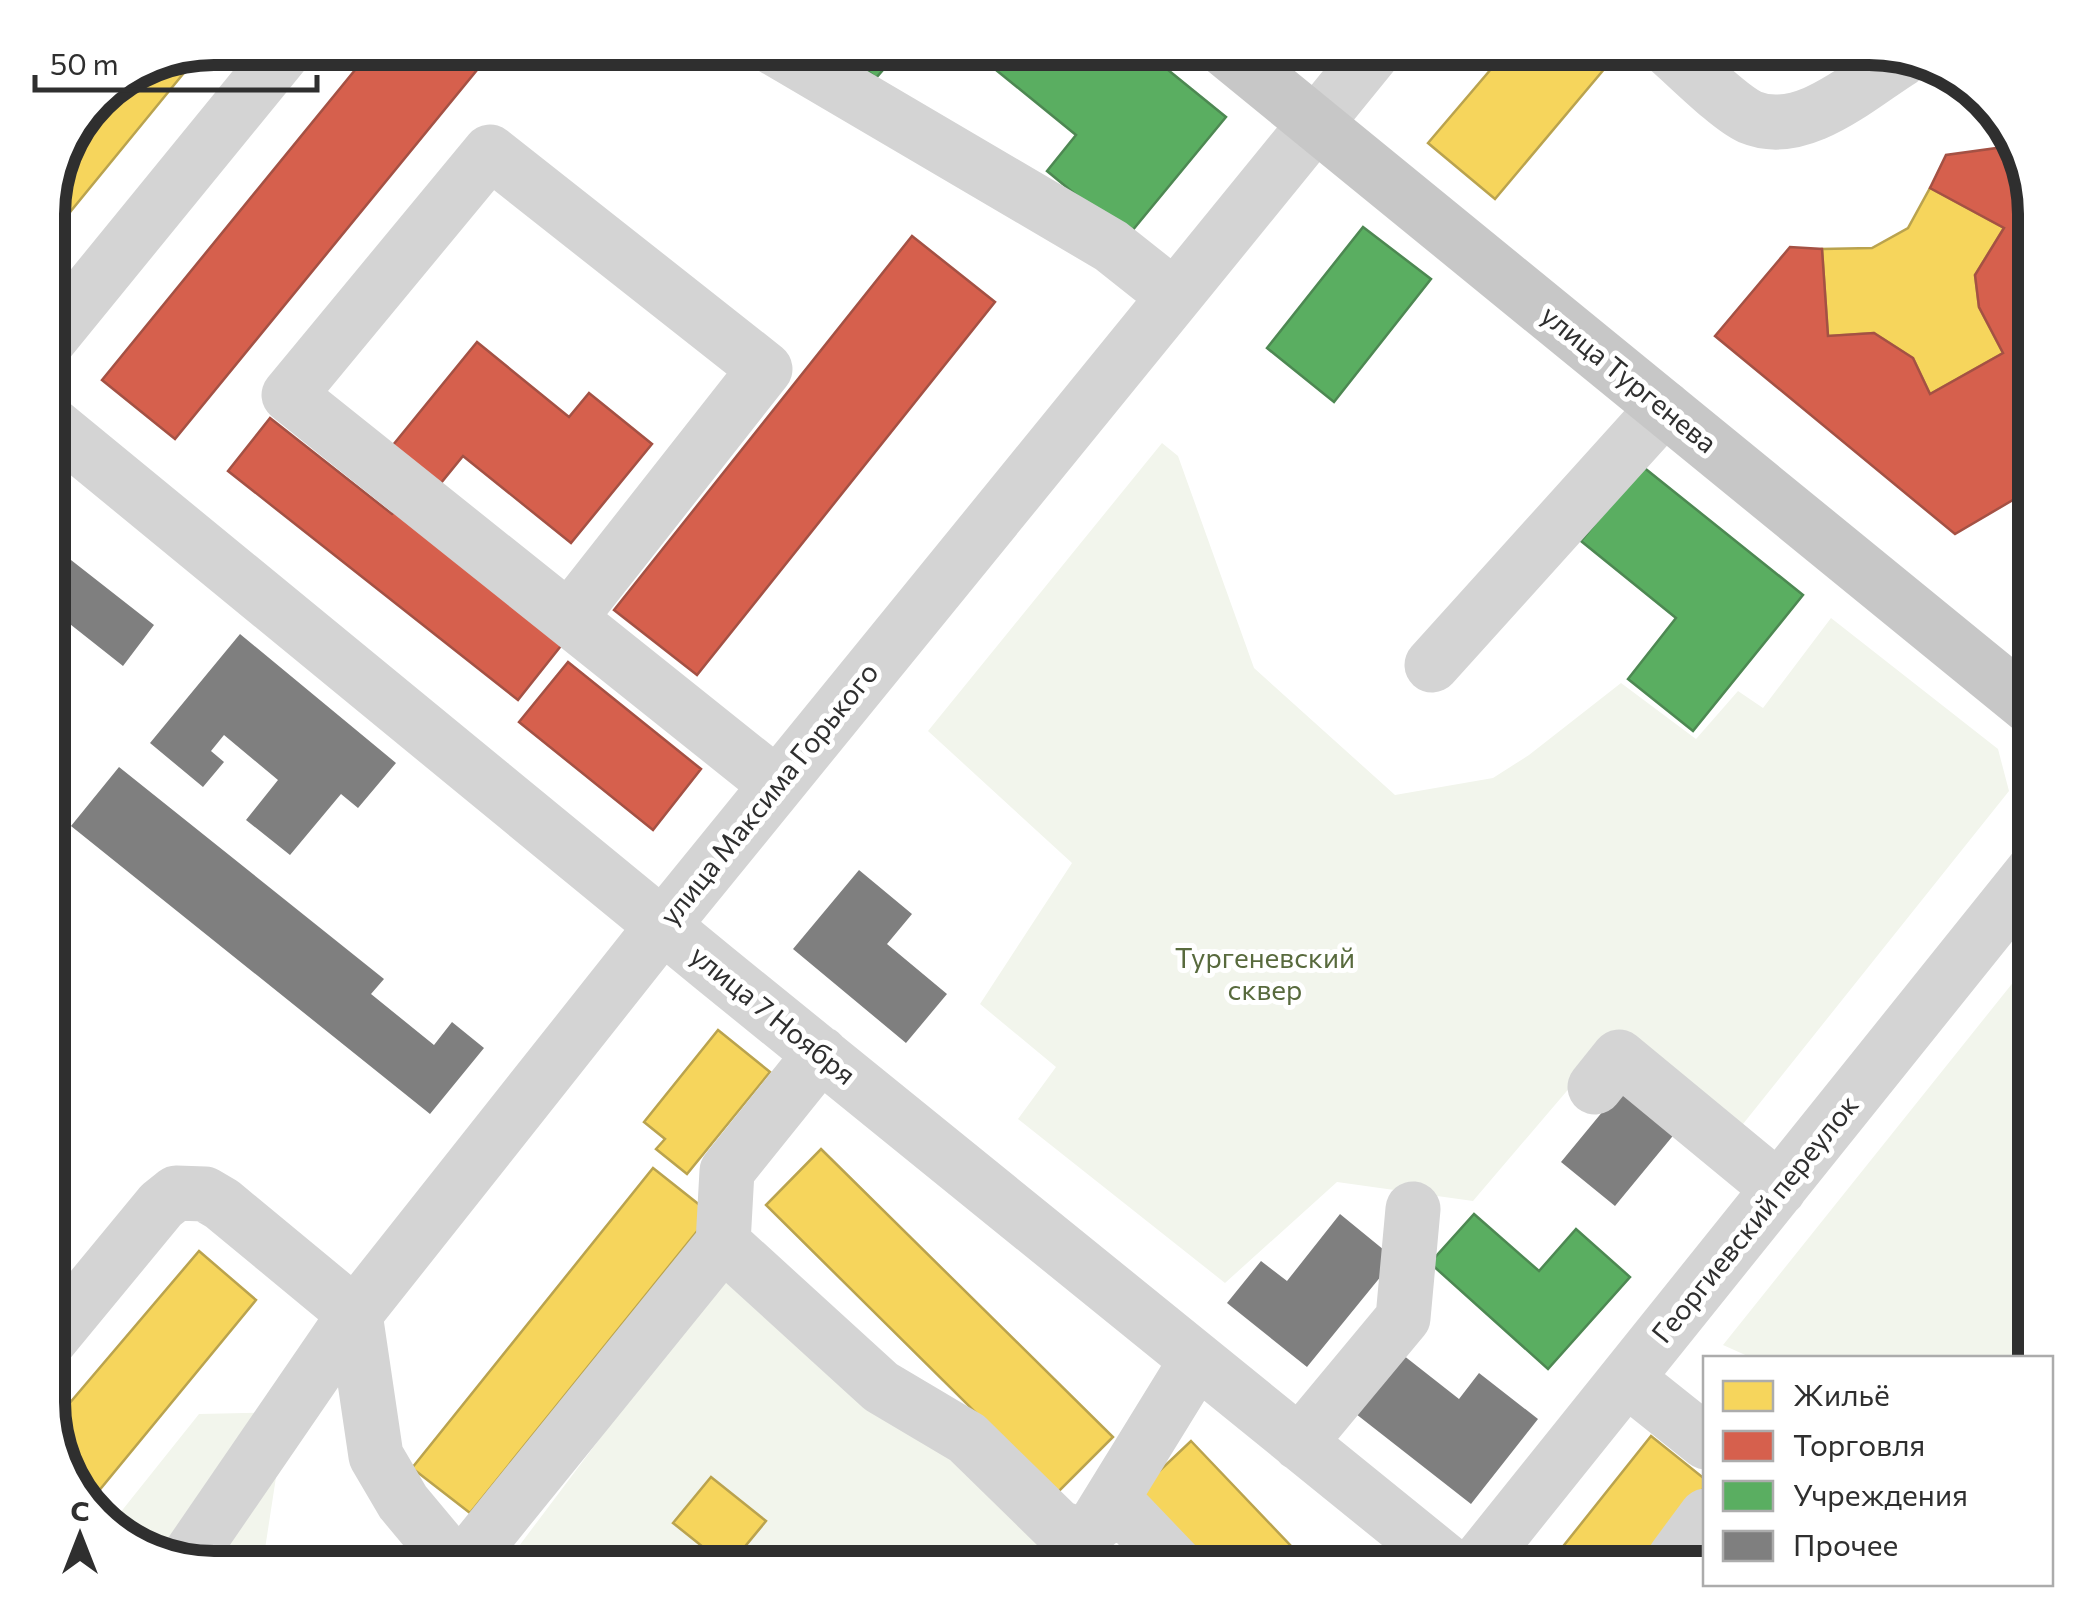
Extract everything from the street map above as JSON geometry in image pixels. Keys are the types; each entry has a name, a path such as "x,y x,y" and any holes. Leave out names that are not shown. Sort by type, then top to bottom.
{"main road":[{"name":"улица Тургенева","path":"1244,65 2018,696"}],"street":[{"path":"65,320 273,65"},
{"path":"803,65 1111,246 1174,296"},
{"name":"улица Максима Горького","path":"194,1550 354,1314 777,784 1363,65"},
{"path":"1686,65 1747,116 1775,124 1805,120 1888,67"},
{"path":"570,616 766,369 490,152 290,396 777,784"},
{"path":"1432,666 1664,408"},
{"name":"улица 7 Ноября","path":"65,435 1433,1551"},
{"name":"Георгиевский переулок","path":"1488,1551 2018,891"},
{"path":"473,1551 723,1242 727,1171 821,1054"},
{"path":"1595,1086 1619,1056 1778,1189"},
{"path":"65,1314 176,1193 205,1194 222,1204 354,1314 376,1456 402,1502 444,1551"},
{"path":"1299,1442 1403,1318 1413,1210"},
{"path":"723,1242 881,1387 967,1438 1058,1526 1080,1535 1096,1524 1198,1360"},
{"path":"1626,1378 1703,1440"},
{"path":"1112,1498 1163,1551"}],"green space":[{"name":"Тургеневский сквер","path":"1162,443 1178,456 1254,668 1395,795 1493,778 1621,683 1696,739 1738,691 1763,708 1831,618 1998,749 2009,791 1739,1129 1618,1031 1473,1201 1337,1182 1225,1283 1018,1119 1056,1067 980,1004 1072,863 928,731"},
{"path":"2018,976 2018,1356 1748,1356 1723,1345"},
{"path":"726,1271 963,1454 1062,1548 1124,1545 1130,1551 516,1551"},
{"path":"286,1412 265,1551 194,1550 166,1543 130,1524 130,1500 199,1414"}],"building: Жильё":[{"path":"1495,65 1608,65 1495,199 1428,143"},
{"path":"188,68 65,218 70,175 80,148 96,123 139,85"},
{"path":"1930,188 2004,228 1975,275 1979,307 2003,353 1930,394 1913,358 1874,333 1828,336 1822,249 1872,248 1908,228"},
{"path":"718,1030 770,1072 687,1174 656,1149 665,1139 644,1122"},
{"path":"821,1149 1113,1437 1057,1493 766,1205"},
{"path":"653,1168 711,1214 470,1513 412,1468"},
{"path":"199,1251 256,1300 103,1486 92,1486 85,1477 73,1450 65,1412"},
{"path":"1651,1436 1703,1478 1703,1489 1654,1551 1559,1551"},
{"path":"1191,1441 1296,1551 1190,1551 1135,1494"},
{"path":"711,1477 766,1521 741,1551 708,1551 673,1523"}],"building: Торговля":[{"path":"359,65 481,65 175,439 102,380"},
{"path":"2003,147 2013,175 2018,214 2018,497 1955,534 1715,336 1790,247 1822,249 1828,336 1874,333 1913,358 1930,394 2003,353 1979,307 1975,275 2004,228 1930,188 1946,155"},
{"path":"912,236 995,302 697,675 614,610"},
{"path":"477,342 569,417 589,393 652,444 571,543 463,456 432,494 384,456"},
{"path":"270,418 392,514 402,506 568,637 518,700 228,471"},
{"path":"568,662 701,769 653,830 519,722"}],"building: Учреждения":[{"path":"861,65 887,65 876,78"},
{"path":"990,65 1162,65 1226,117 1127,237 1047,171 1076,135"},
{"path":"1363,227 1431,279 1334,402 1267,348"},
{"path":"1642,466 1803,595 1693,731 1628,679 1676,618 1581,541"},
{"path":"1474,1214 1539,1271 1576,1229 1630,1277 1548,1369 1430,1263"}],"building: Прочее":[{"path":"65,555 154,625 123,666 65,620"},
{"path":"240,634 396,763 358,808 341,794 290,855 246,820 278,780 224,735 211,751 224,762 203,787 150,743"},
{"path":"119,767 384,979 371,994 434,1045 452,1022 484,1048 430,1114 71,826"},
{"path":"859,870 912,914 887,944 947,994 906,1043 793,949"},
{"path":"1627,1082 1681,1126 1615,1206 1561,1162"},
{"path":"1340,1214 1395,1259 1307,1367 1227,1303 1261,1261 1287,1281"},
{"path":"1403,1355 1459,1399 1479,1373 1538,1419 1471,1504 1356,1414"}]}
